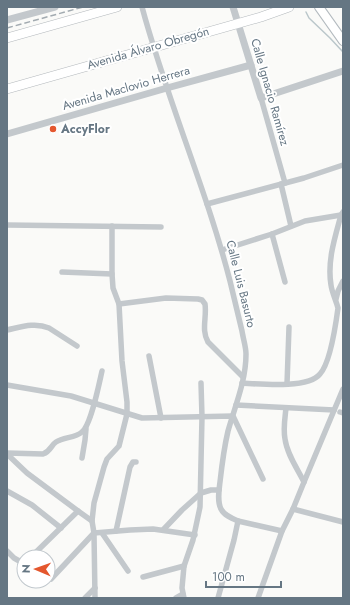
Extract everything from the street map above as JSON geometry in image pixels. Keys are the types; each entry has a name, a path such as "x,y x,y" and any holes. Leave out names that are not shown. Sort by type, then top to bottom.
{"highway":[{"path":"7,38 117,7"},
{"name":"Avenida Álvaro Obregón","path":"7,88 238,23 289,7"}],"main road":[{"path":"319,7 343,41"}],"street":[{"path":"7,20 55,7"},
{"name":"Calle Luis Basurto","path":"142,7 153,47 222,250 238,311 245,346 246,354 242,383 228,430 224,452 219,490 219,503 221,509 226,515 238,521 282,531"},
{"name":"Calle Ignacio Ramírez","path":"233,7 261,98 283,184 291,226"},
{"name":"Avenida Maclovio Herrera","path":"7,134 251,65"},
{"path":"261,98 343,71"},
{"path":"207,204 283,184 343,165"},
{"path":"222,250 306,221 342,213 332,249 330,272 332,293 340,308 328,356 322,372 313,380 304,382 287,384 242,383"},
{"path":"7,224 160,227"},
{"path":"95,598 94,533 92,521 94,503 107,459 119,446 127,414 119,304 113,288 112,226"},
{"path":"272,234 286,282"},
{"path":"62,272 112,274"},
{"path":"336,301 338,291 343,281"},
{"path":"119,304 166,298 202,300 205,304 205,337 208,342 243,377"},
{"path":"7,330 38,324 49,328 77,346"},
{"path":"287,384 289,327"},
{"path":"149,356 161,418"},
{"path":"82,458 86,429 95,403 102,371"},
{"path":"176,598 183,596 182,588 184,566 195,535 199,514 201,493 201,383"},
{"path":"7,385 64,394 142,418 233,416 263,479"},
{"path":"258,598 282,531 304,482 339,412 343,389"},
{"path":"236,404 339,412"},
{"path":"286,408 284,432 286,444 304,482"},
{"path":"7,454 47,453 56,442 71,438 82,433 86,429"},
{"path":"7,454 27,473 92,521"},
{"path":"116,531 130,467 133,462 136,462"},
{"path":"163,530 201,493 219,490"},
{"path":"7,491 34,506 61,528"},
{"path":"293,509 343,522"},
{"path":"39,549 78,511"},
{"path":"218,598 238,521"},
{"path":"56,574 94,533 143,529 163,530 195,535"},
{"path":"102,533 128,571"},
{"path":"7,552 16,559"},
{"path":"143,577 184,566"},
{"path":"85,598 95,588"}],"waterway":[{"path":"306,12 309,18 343,52"}],"railway":[{"path":"7,28 83,7"}],"place":[{"name":"AccyFlor","path":"53,129"}]}
